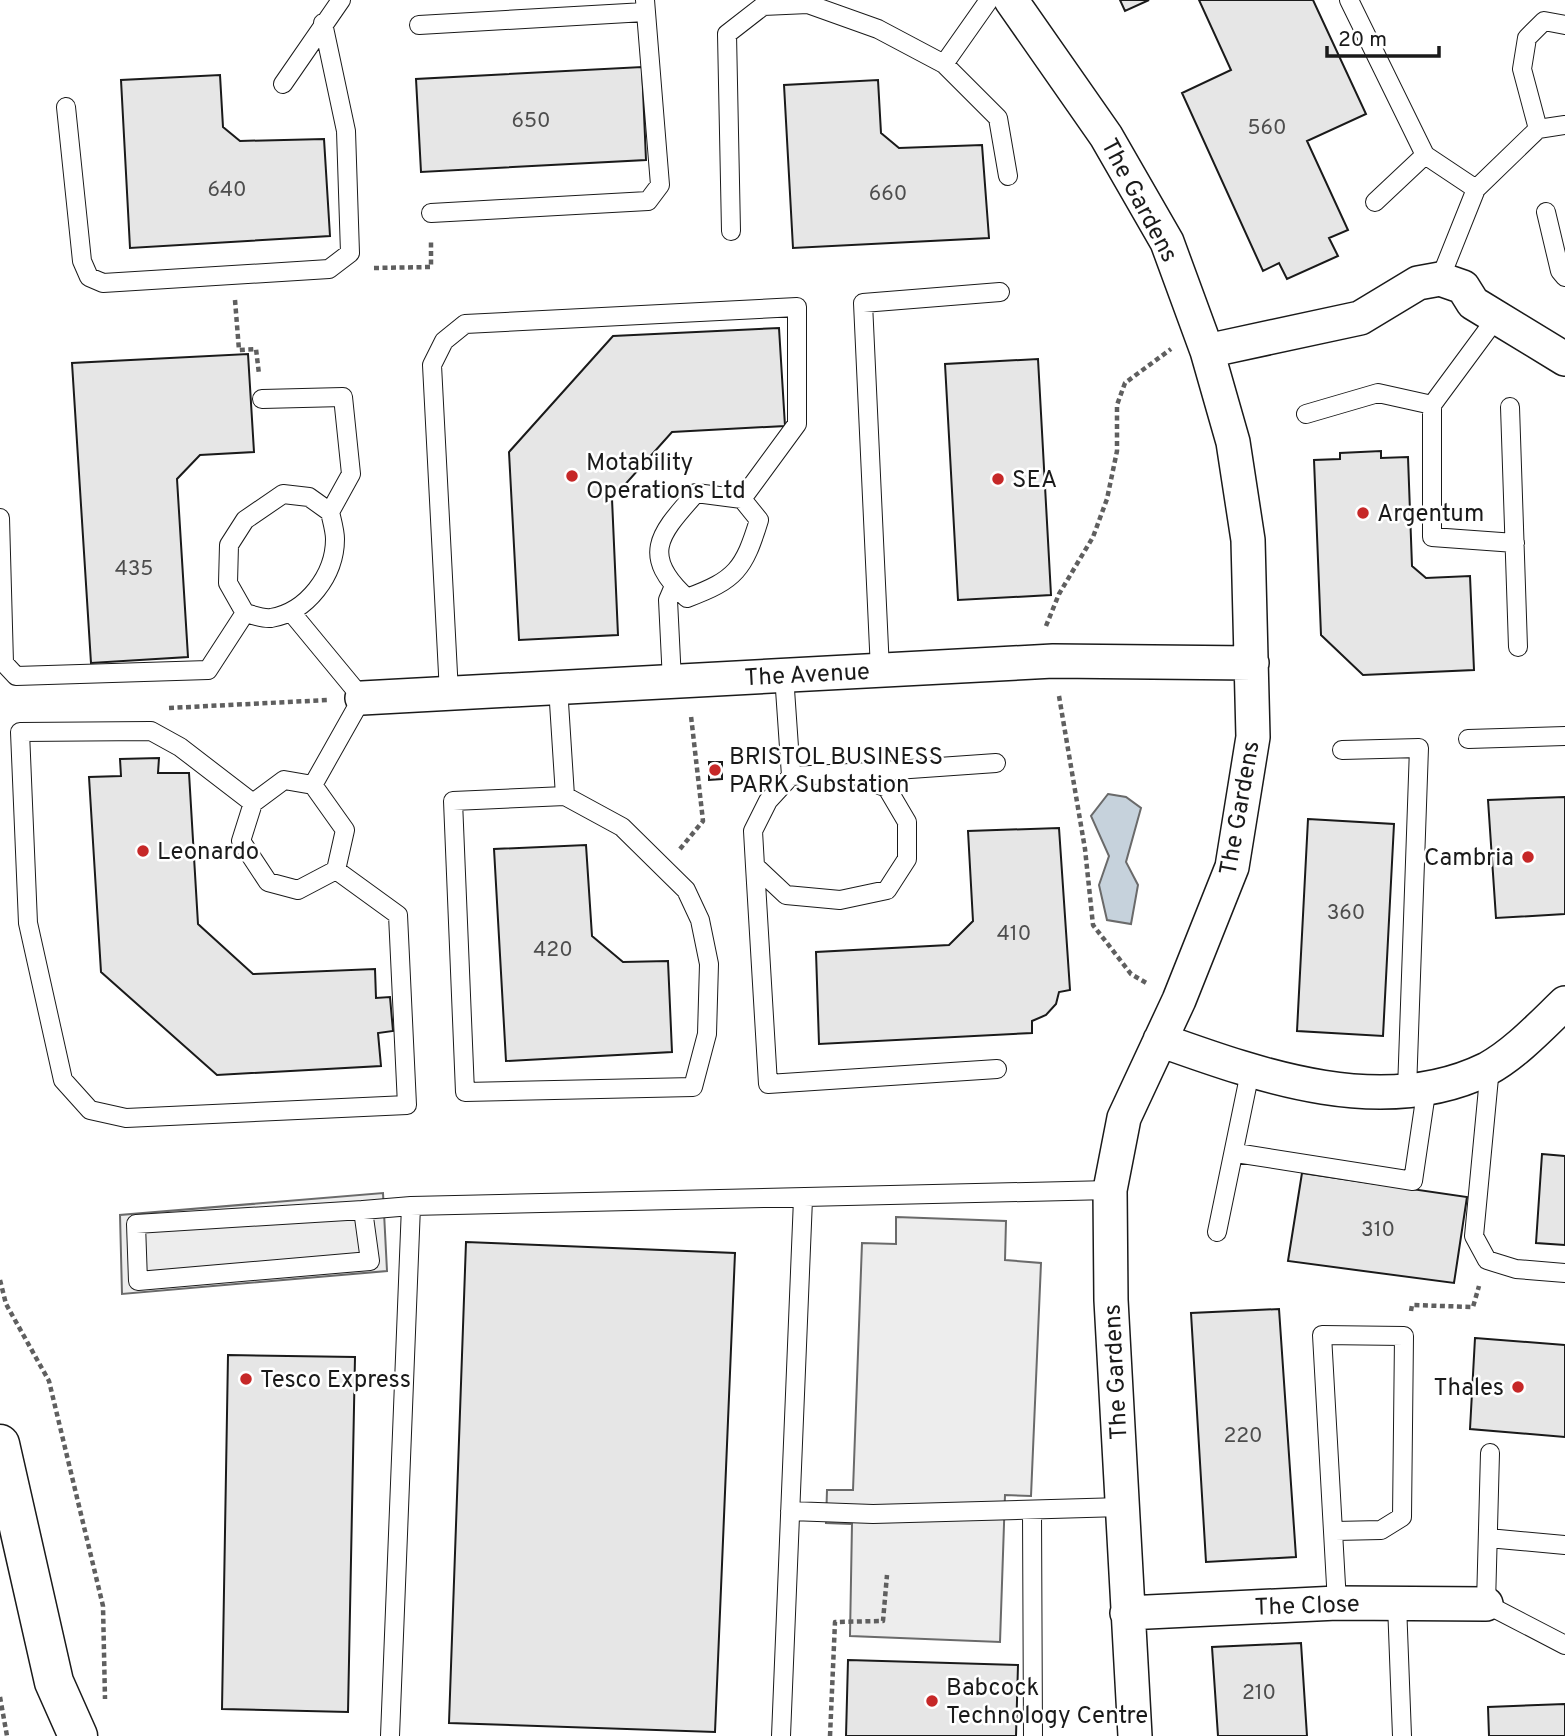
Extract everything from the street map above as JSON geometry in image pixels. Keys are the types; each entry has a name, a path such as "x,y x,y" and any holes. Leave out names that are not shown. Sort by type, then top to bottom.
{"street":[{"name":"The Gardens","path":"1011,0 1106,136 1160,230 1204,342 1233,442 1248,540 1253,737 1232,867 1179,1000 1124,1118 1110,1190 1111,1300 1135,1736"},
{"path":"1204,342 1360,318 1418,283 1440,279 1462,287 1473,303 1565,359"},
{"name":"The Avenue","path":"362,698 1050,661 1252,663"},
{"path":"1160,1040 1250,1072 1322,1089 1417,1088 1455,1082 1490,1068 1552,1031 1565,1003"},
{"path":"0,1444 54,1682 78,1736"},
{"name":"The Close","path":"1127,1613 1337,1603 1486,1604"},
{"path":"54,1682 55,1736"}],"lane":[{"path":"283,84 341,0"},
{"path":"944,64 989,0"},
{"path":"1349,0 1425,155 1476,189"},
{"path":"731,232 727,34 763,6 808,4 878,29 944,64 998,118 1007,176"},
{"path":"419,25 645,6 660,185 648,201 431,214"},
{"path":"1538,129 1522,69 1527,38 1544,21 1565,25"},
{"path":"66,107 82,261 89,277 103,283 329,269 350,253 346,131 323,23"},
{"path":"1440,279 1476,189 1538,129 1565,125"},
{"path":"1375,202 1425,155"},
{"path":"1546,212 1560,271 1565,276"},
{"path":"880,670 863,303 1000,292"},
{"path":"449,693 432,365 444,341 465,324 797,307 797,424 742,499"},
{"path":"1497,317 1432,405 1432,537 1514,543"},
{"path":"1306,414 1378,393 1432,405"},
{"path":"262,399 343,397 351,474 330,512 335,540 328,569 317,591 291,612 269,619 245,613 228,583 229,545 245,520 283,494 309,497 330,512"},
{"path":"1510,407 1518,647"},
{"path":"696,493 742,499 759,520 747,557 721,585 687,598 674,586 660,562 662,532 696,493"},
{"path":"0,518 4,663 16,676 208,670 245,613"},
{"path":"674,586 668,600 679,681"},
{"path":"291,612 362,698 313,785"},
{"path":"784,675 791,776 768,802 753,831 768,1084 997,1069"},
{"path":"558,687 565,796"},
{"path":"253,803 180,747 151,731 20,732 29,923 63,1080 90,1110 126,1118 407,1105 398,915 336,870"},
{"path":"1468,739 1565,736"},
{"path":"1236,1153 1413,1181 1417,1088 1419,748 1342,750"},
{"path":"791,776 996,763"},
{"path":"755,866 786,895 840,900 887,890 907,859 907,822 887,788 850,773"},
{"path":"284,780 313,785 345,830 336,870 298,890 268,882 241,841 253,803 284,780"},
{"path":"565,796 622,827 686,890 700,919 709,964 707,1034 693,1087 465,1092 453,802 565,796"},
{"path":"1490,1068 1474,1237 1487,1260 1516,1269 1565,1273"},
{"path":"1217,1231 1236,1153 1250,1072"},
{"path":"363,1210 370,1261 138,1281 135,1224 411,1206 1110,1190"},
{"path":"780,1736 803,1199"},
{"path":"390,1736 411,1206"},
{"path":"1335,1531 1381,1530 1402,1517 1404,1336 1322,1335 1337,1603"},
{"path":"1490,1453 1486,1604 1565,1645"},
{"path":"790,1511 873,1514 1122,1507"},
{"path":"1032,1511 1033,1736"},
{"path":"1488,1538 1565,1545"},
{"path":"1396,1604 1402,1736"}],"path":[{"path":"366,268 432,267 431,214"},
{"path":"233,275 239,350 256,349 262,399"},
{"path":"1179,1000 1131,974 1093,925 1085,849 1050,661 1046,621 1093,537 1107,499 1116,452 1116,405 1125,383 1159,356 1204,342"},
{"path":"666,868 703,821 679,681"},
{"path":"162,709 362,698"},
{"path":"1404,1336 1412,1306 1473,1307 1487,1260"},
{"path":"0,1280 6,1304 49,1381 103,1606 106,1704"},
{"path":"830,1736 835,1622 883,1621 887,1575"},
{"path":"0,1697 7,1736"}],"shaded area":[{"path":"1108,794 1126,797 1141,808 1126,862 1138,885 1131,924 1107,920 1099,885 1109,856 1091,816"},
{"path":"383,1193 387,1271 122,1294 120,1215"},
{"path":"896,1217 1006,1221 1005,1260 1041,1263 1031,1496 1005,1495 1000,1642 850,1636 852,1524 826,1523 827,1490 853,1490 862,1243 896,1244"}],"building":[{"path":"1120,0 1149,0 1125,11"},
{"path":"1199,0 1313,0 1366,114 1307,141 1348,230 1329,238 1338,256 1287,279 1279,263 1263,271 1182,93 1231,70"},
{"path":"642,67 646,160 421,172 416,79"},
{"path":"220,75 223,127 240,141 324,139 330,236 130,248 121,80"},
{"path":"878,80 881,133 899,148 982,145 989,238 793,248 784,85"},
{"name":"Motability Operations Ltd","path":"779,328 785,426 672,432 612,499 618,635 519,640 509,452 613,336"},
{"path":"248,354 254,452 200,455 177,479 188,657 91,663 72,363"},
{"name":"SEA","path":"1038,359 1051,595 958,600 945,364"},
{"name":"Argentum","path":"1381,451 1381,458 1408,457 1412,566 1426,578 1470,576 1474,670 1363,675 1321,635 1314,460 1340,459 1340,453"},
{"name":"Leonardo","path":"159,758 158,773 189,773 198,924 253,974 375,969 376,998 390,997 393,1031 378,1033 381,1066 217,1075 101,972 89,777 121,776 120,759"},
{"name":"BRISTOL BUSINESS PARK Substation","path":"709,762 722,762 722,779 709,780"},
{"name":"Cambria","path":"1565,797 1565,914 1496,918 1488,800"},
{"path":"1308,819 1394,824 1383,1036 1297,1031"},
{"path":"1059,828 1070,990 1059,992 1056,1004 1046,1015 1032,1021 1032,1033 819,1044 816,952 949,945 973,921 968,831"},
{"path":"586,845 592,936 623,962 668,961 672,1052 506,1061 494,849"},
{"path":"1542,1154 1565,1156 1565,1245 1536,1243"},
{"path":"1302,1173 1467,1197 1454,1283 1288,1261"},
{"path":"466,1242 735,1253 715,1732 449,1723"},
{"path":"1279,1309 1296,1557 1206,1562 1191,1313"},
{"name":"Thales","path":"1475,1338 1565,1345 1565,1437 1470,1429"},
{"path":"228,1355 355,1357 348,1712 222,1709"},
{"path":"1301,1643 1307,1736 1218,1736 1212,1647"},
{"name":"Babcock Technology Centre","path":"848,1660 1018,1665 1016,1736 846,1736"},
{"path":"1565,1704 1565,1736 1489,1736 1488,1707"}],"place":[{"name":"Motability Operations Ltd","path":"572,476"},
{"name":"SEA","path":"998,479"},
{"name":"Argentum","path":"1363,513"},
{"name":"BRISTOL BUSINESS PARK Substation","path":"715,770"},
{"name":"Leonardo","path":"143,851"},
{"name":"Cambria","path":"1528,857"},
{"name":"Tesco Express","path":"246,1379"},
{"name":"Thales","path":"1518,1387"},
{"name":"Babcock Technology Centre","path":"932,1701"}]}
